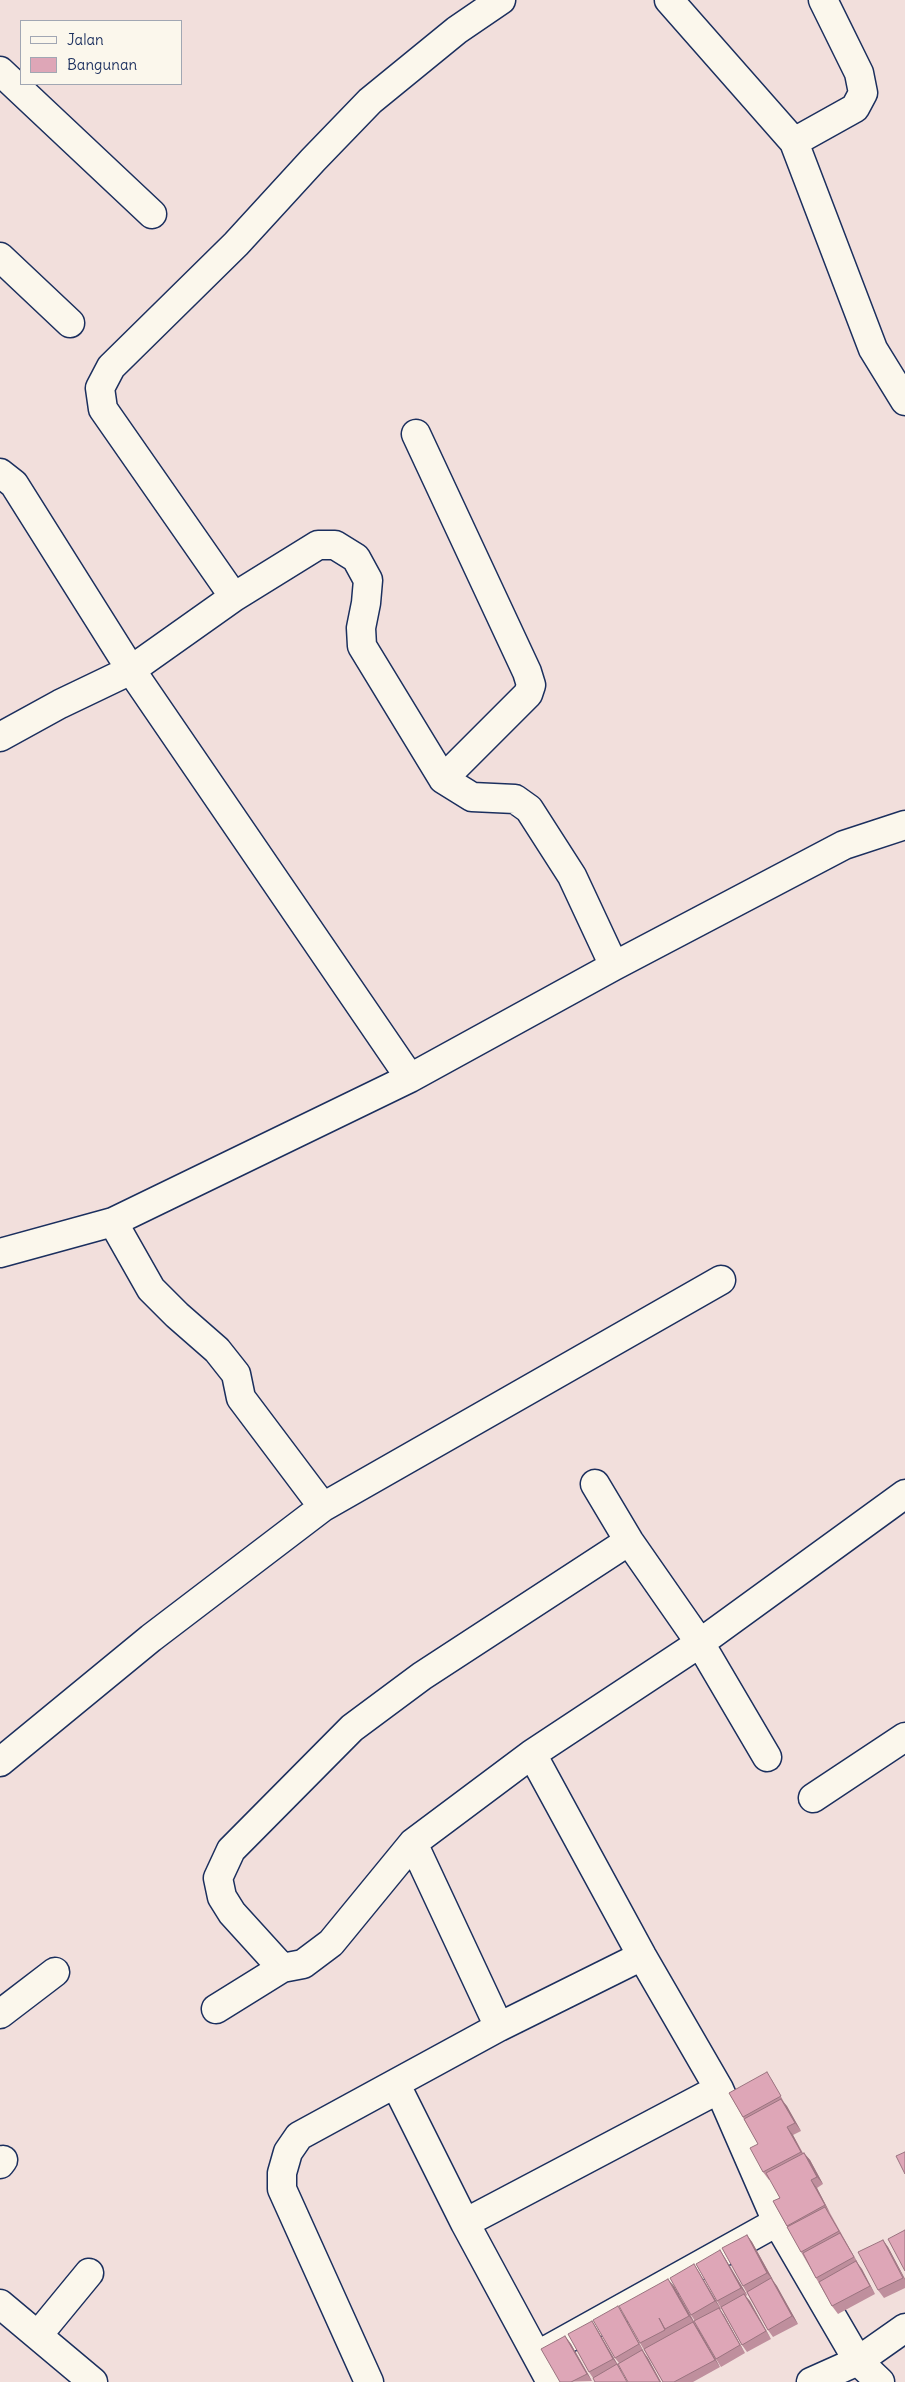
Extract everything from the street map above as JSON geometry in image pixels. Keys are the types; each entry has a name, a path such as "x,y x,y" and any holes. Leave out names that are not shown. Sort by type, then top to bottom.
{"street":[{"path":"234,597 103,409 100,388 111,367 236,244 370,101 457,30 502,0"},
{"path":"669,0 794,142 873,349 905,401"},
{"path":"794,142 855,108 863,93 859,73 823,0"},
{"path":"0,71 152,214"},
{"path":"0,257 70,323"},
{"path":"416,434 527,672 531,685 528,694 443,779"},
{"path":"0,473 14,484 132,670 410,1078"},
{"path":"0,737 60,704 132,670 234,597 318,545 335,545 356,558 368,580 366,603 360,628 362,646 443,779 472,797 515,799 529,809 572,876 614,966"},
{"path":"2,1249 113,1222 410,1078 614,966 844,845 905,825"},
{"path":"113,1222 151,1289 217,1350 236,1374 241,1398 323,1507"},
{"path":"0,1762 151,1638 323,1507 721,1280"},
{"path":"594,1484 628,1541 700,1644 767,1757"},
{"path":"216,2009 282,1968 303,1964 331,1942 413,1843 532,1754 700,1644 905,1494"},
{"path":"282,1968 232,1913 222,1896 218,1878 230,1850 352,1728 422,1676 628,1541"},
{"path":"813,1798 905,1737"},
{"path":"532,1754 642,1956 719,2089 778,2222 858,2361 880,2382"},
{"path":"413,1843 499,2027"},
{"path":"369,2382 282,2189 282,2173 285,2159 298,2136 396,2085 499,2027 642,1956"},
{"path":"0,2014 55,1972"},
{"path":"396,2085 465,2223 551,2382"},
{"path":"465,2223 719,2089"},
{"path":"538,2355 778,2222"},
{"path":"38,2335 89,2273"},
{"path":"0,2304 93,2382"},
{"path":"811,2382 858,2361 905,2328"}],"building":[{"path":"767,2072 781,2096 743,2117 729,2093"},
{"path":"781,2099 795,2123 787,2127 801,2152 763,2172 750,2148 758,2144 744,2119"},
{"path":"905,2152 905,2174 896,2156"},
{"path":"804,2153 817,2177 811,2180 825,2205 787,2226 773,2201 780,2198 766,2173"},
{"path":"825,2207 839,2231 801,2252 787,2227"},
{"path":"905,2230 905,2271 888,2239"},
{"path":"840,2233 854,2257 816,2278 803,2253"},
{"path":"747,2235 767,2273 743,2286 722,2248"},
{"path":"883,2240 903,2278 878,2290 858,2252"},
{"path":"720,2250 741,2288 717,2301 696,2264"},
{"path":"856,2261 870,2286 832,2306 819,2282"},
{"path":"694,2264 715,2301 691,2315 670,2278"},
{"path":"771,2278 792,2316 768,2330 747,2292"},
{"path":"668,2279 689,2316 665,2329 659,2318 665,2330 640,2343 619,2306"},
{"path":"744,2294 766,2331 742,2345 721,2307"},
{"path":"618,2306 639,2344 615,2358 593,2320"},
{"path":"719,2308 740,2345 716,2359 694,2321"},
{"path":"592,2321 613,2359 589,2372 568,2334"},
{"path":"693,2322 715,2360 674,2382 663,2382 644,2349"},
{"path":"565,2336 587,2374 571,2382 560,2382 541,2349"},
{"path":"642,2350 660,2382 628,2382 618,2364"},
{"path":"617,2364 627,2382 595,2382 593,2378"}]}
